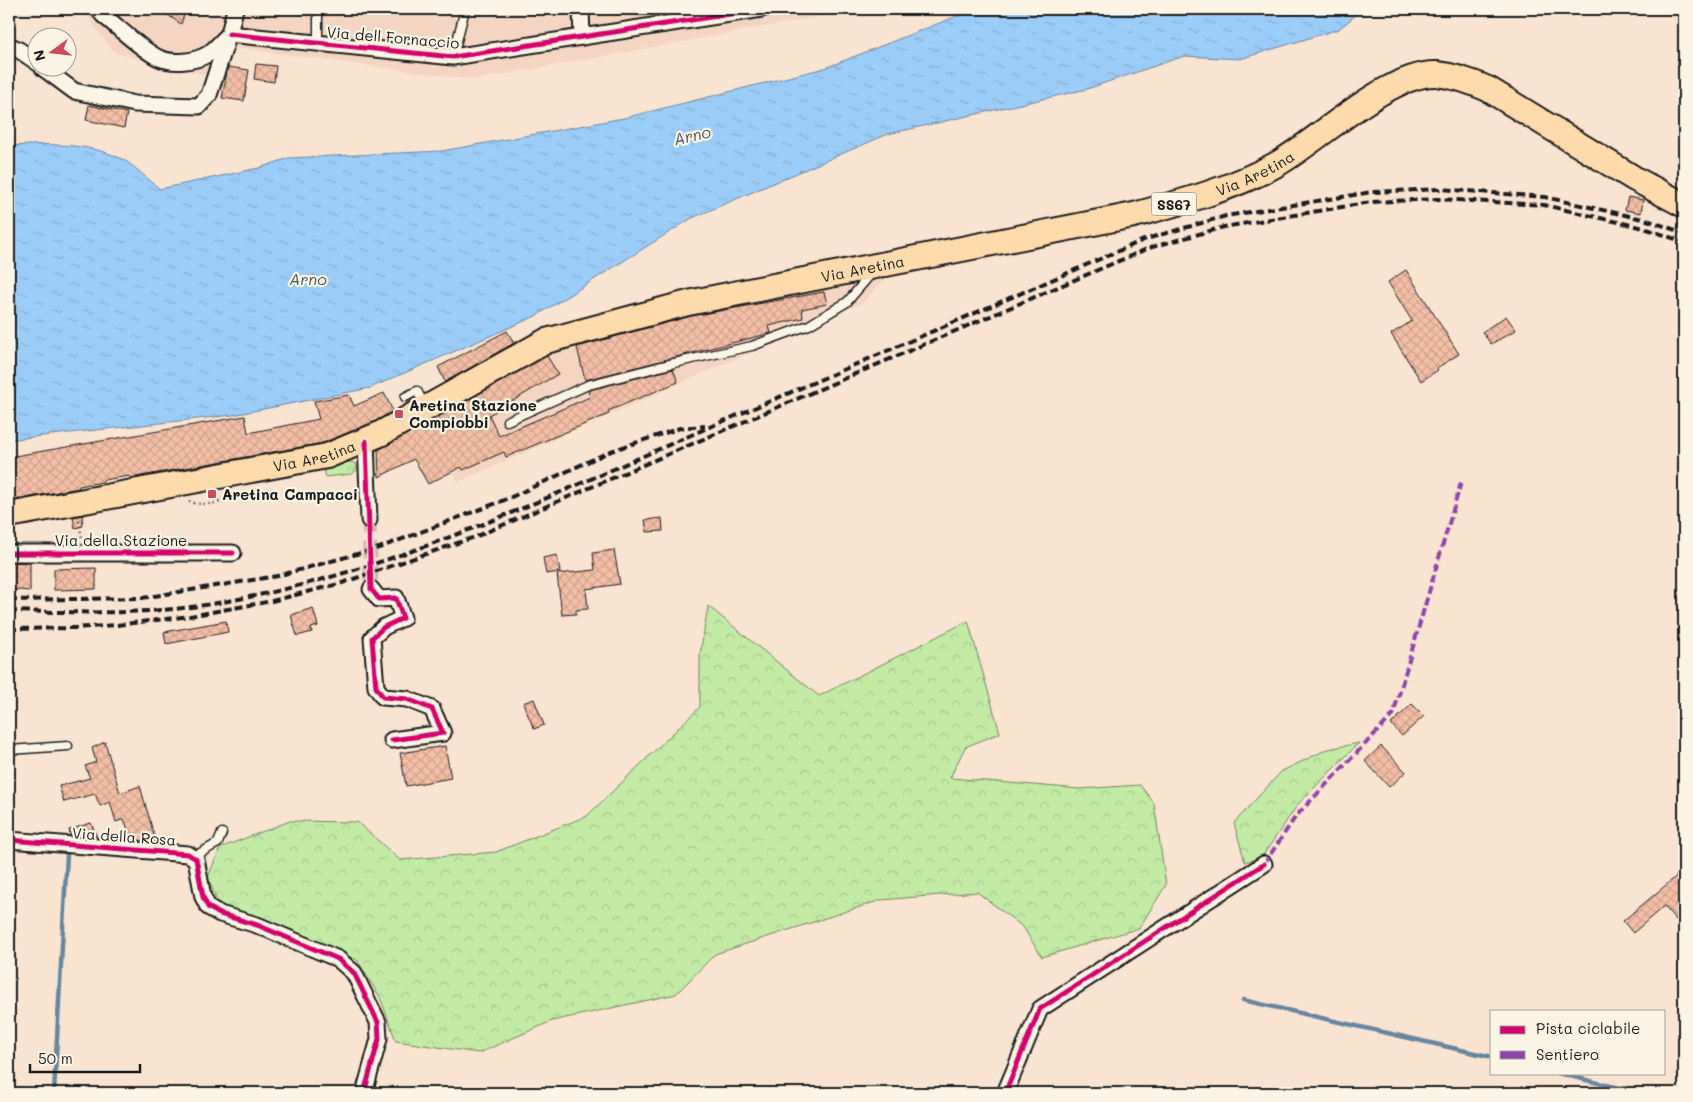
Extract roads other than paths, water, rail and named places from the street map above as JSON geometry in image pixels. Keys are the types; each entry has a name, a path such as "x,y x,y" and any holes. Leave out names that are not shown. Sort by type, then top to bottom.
{"main road":[{"name":"Via Aretina","path":"9,515 327,456 366,441 426,408 531,343 546,341 688,303 1134,215 1197,198 1245,180 1278,163 1394,85 1417,77 1436,74 1463,79 1488,89 1634,179 1684,204"}],"street":[{"path":"98,9 158,58 171,62 185,61 209,54 229,34"},
{"path":"56,78 74,91 135,104 199,106 209,95 235,9"},
{"path":"581,9 582,37"},
{"name":"Via dell Fornaccio","path":"229,34 453,57 762,9"},
{"path":"9,45 28,57"},
{"path":"366,441 369,520"},
{"name":"Via della Stazione","path":"9,553 233,553"},
{"path":"371,589 379,599 396,598 403,618 384,627 372,638 376,687 384,697 407,699 432,709 442,733 392,740"},
{"name":"Via della Rosa","path":"9,840 188,854 196,859 202,897 208,907 220,914 258,925 338,959 354,973 378,1022 379,1039 366,1086 369,1093"},
{"path":"1005,1093 1040,1009 1264,864"}],"lane":[{"path":"318,9 318,43"},
{"path":"453,57 465,9"},
{"path":"507,421 588,385 674,363 752,346 809,324 847,302 878,265"},
{"path":"406,397 417,391 426,408"},
{"path":"9,750 68,746"},
{"path":"193,857 218,843 222,833"}],"water":[{"name":"Arno","path":"975,9 1363,9 1339,29 1240,59 1184,56 1087,89 888,134 692,218 536,316 370,388 233,415 9,441 9,146 65,145 93,149 120,158 160,189 259,168 289,158 442,151 624,118 825,68"}],"waterway":[{"path":"54,1093 67,854"},
{"path":"1243,1000 1490,1057"},
{"path":"1562,1074 1639,1093"}],"tunnel":[{"path":"369,520 371,589"}],"railway":[{"path":"9,611 122,612 191,607 258,595 324,579 389,559 454,536 580,484 1146,239 1226,216 1372,192 1441,189 1545,197 1647,220 1684,233"},
{"path":"9,629 117,625 190,616 272,601 342,583 475,537 1149,248 1224,227 1371,202 1437,199 1544,205 1644,228 1684,242"},
{"path":"9,600 142,598 277,576 379,548 507,499 611,451 680,428 705,426"}],"place":[{"name":"Aretina Stazione Compiobbi","path":"399,414"},
{"name":"Aretina Campacci","path":"212,494"}]}
